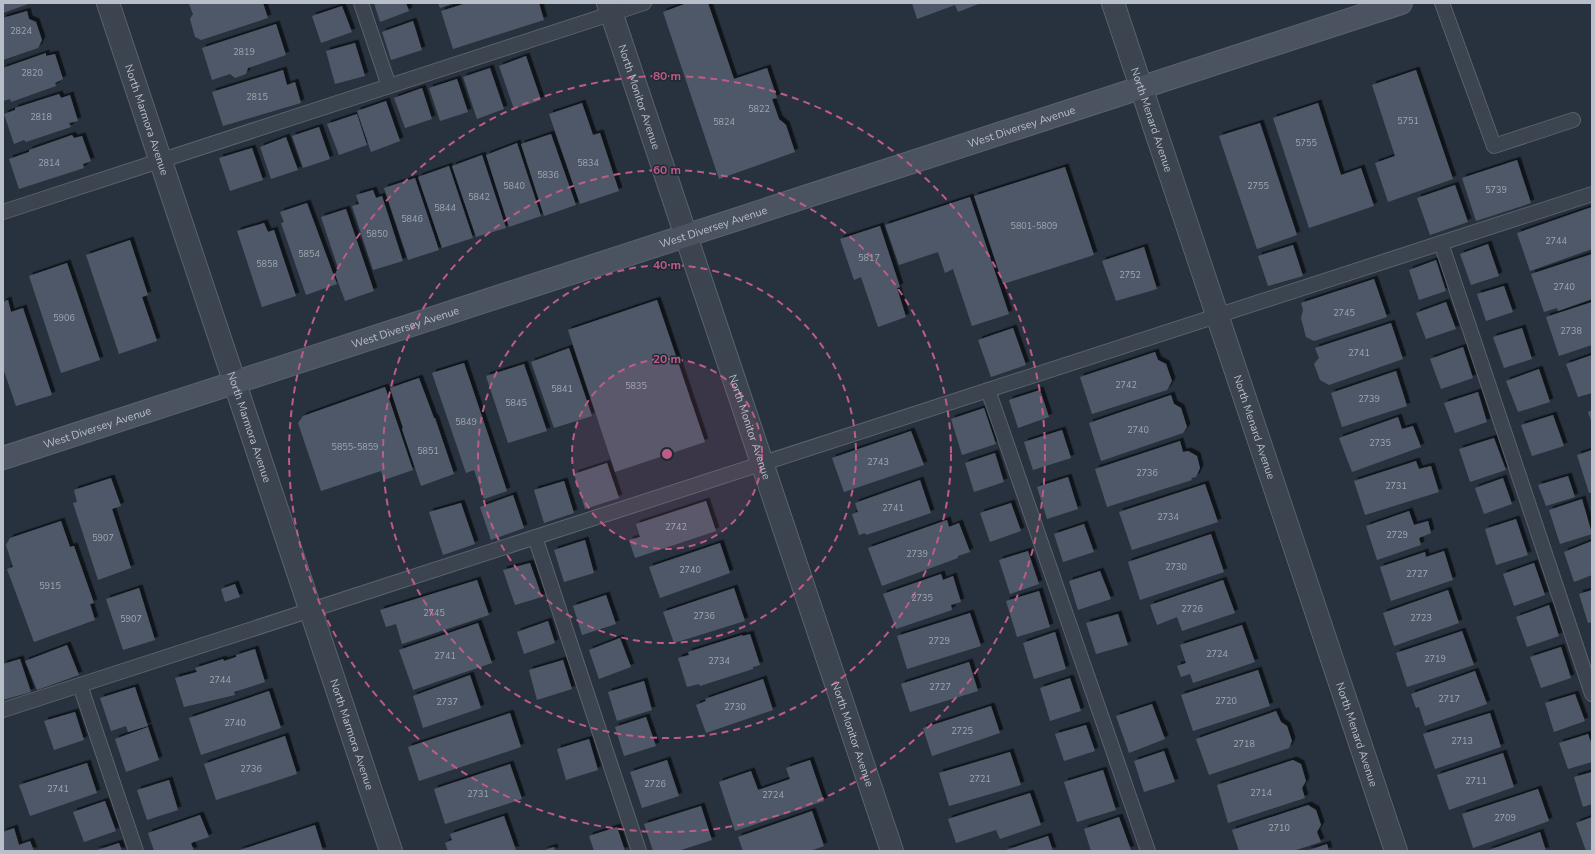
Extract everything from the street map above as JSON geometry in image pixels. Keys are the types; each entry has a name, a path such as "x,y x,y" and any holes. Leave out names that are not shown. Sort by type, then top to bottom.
{"main road":[{"name":"West Diversey Avenue","path":"3,458 1141,87 1366,8 1401,3"}],"street":[{"name":"North Marmora Avenue","path":"108,3 391,851"},
{"name":"North Menard Avenue","path":"1113,3 1396,851"},
{"name":"North Monitor Avenue","path":"610,8 892,851"}],"lane":[{"path":"361,3 389,86"},
{"path":"3,212 389,86 610,8 644,3"},
{"path":"1442,3 1494,146 1573,120"},
{"path":"3,710 1592,194"},
{"path":"1441,243 1592,694"},
{"path":"988,390 1148,851"},
{"path":"535,537 639,851"},
{"path":"80,685 136,851"}],"building":[{"path":"3,3 31,3 3,13"},
{"path":"263,3 268,18 201,40 195,37 190,19 193,14 189,4"},
{"path":"374,3 406,3 409,11 380,22"},
{"path":"438,3 454,3 440,8"},
{"path":"467,3 539,3 544,20 453,49 441,11"},
{"path":"687,3 708,3 734,79 767,68 777,98 772,99 779,119 786,125 795,152 719,179 663,12"},
{"path":"912,3 981,3 958,12 955,5 917,19"},
{"path":"342,6 352,32 321,43 312,16"},
{"path":"27,11 29,19 36,22 42,40 38,48 3,60 3,18"},
{"path":"413,21 422,50 391,60 382,32"},
{"path":"276,24 286,55 248,68 246,74 235,78 230,74 212,80 202,48"},
{"path":"355,43 365,76 335,84 326,51"},
{"path":"46,53 46,56 55,54 63,79 55,83 56,86 11,102 10,99 3,101 3,68"},
{"path":"526,56 541,100 514,109 499,66"},
{"path":"490,68 504,109 477,119 463,77"},
{"path":"283,70 287,85 295,82 301,103 223,126 212,92"},
{"path":"1416,70 1453,179 1388,202 1375,163 1395,156 1372,85"},
{"path":"457,79 468,112 440,121 429,88"},
{"path":"422,88 432,119 405,128 394,98"},
{"path":"59,94 61,98 70,95 78,121 69,123 71,127 26,142 24,140 14,144 4,114 15,110 15,108"},
{"path":"386,101 400,141 371,152 357,111"},
{"path":"582,103 593,135 600,133 619,191 580,204 549,114"},
{"path":"1318,103 1341,175 1361,168 1374,206 1309,228 1273,118"},
{"path":"357,114 367,145 339,155 327,124"},
{"path":"1260,123 1297,235 1257,249 1219,136"},
{"path":"319,127 330,159 303,168 292,136"},
{"path":"551,134 576,205 544,216 521,144"},
{"path":"72,135 74,138 82,136 91,161 83,164 84,168 19,189 9,159 29,152 29,150"},
{"path":"286,137 298,170 271,179 260,147"},
{"path":"517,143 541,216 509,227 486,155"},
{"path":"252,148 263,180 230,191 219,158"},
{"path":"482,155 506,228 476,237 452,166"},
{"path":"1517,160 1531,203 1476,221 1462,178"},
{"path":"449,166 473,238 442,248 418,177"},
{"path":"1065,167 1094,255 1003,284 974,196"},
{"path":"415,178 439,250 408,260 384,188"},
{"path":"1455,185 1468,222 1430,235 1417,198"},
{"path":"373,190 376,198 382,196 403,261 373,270 352,206 359,204 356,195"},
{"path":"970,197 1009,314 972,326 953,269 945,273 938,252 899,265 885,225"},
{"path":"307,203 337,284 306,295 281,223 284,222 280,212"},
{"path":"1592,207 1592,249 1530,271 1517,233"},
{"path":"346,209 374,291 345,301 335,274 338,268 321,217"},
{"path":"264,223 268,232 274,230 296,296 262,307 237,231"},
{"path":"880,226 900,287 897,288 906,317 878,327 861,277 854,280 840,239"},
{"path":"130,240 148,295 142,297 157,341 119,354 86,255"},
{"path":"1488,244 1499,276 1471,285 1460,254"},
{"path":"1293,245 1303,276 1268,286 1258,256"},
{"path":"1144,247 1157,289 1116,301 1102,261"},
{"path":"1592,254 1592,299 1558,311 1557,308 1544,312 1531,274"},
{"path":"1436,260 1446,291 1419,300 1409,270"},
{"path":"67,263 100,360 61,373 29,276"},
{"path":"1374,279 1387,317 1314,341 1306,337 1301,318 1303,310 1301,303"},
{"path":"1504,286 1513,312 1486,321 1477,294"},
{"path":"8,300 11,312 23,308 52,395 16,406 3,368 3,302"},
{"path":"657,300 705,442 615,472 568,330"},
{"path":"1446,302 1456,329 1426,339 1416,313"},
{"path":"1592,302 1592,345 1559,356 1546,317"},
{"path":"1391,323 1403,359 1329,385 1320,380 1314,364 1319,358 1315,348"},
{"path":"1013,328 1026,365 991,377 978,340"},
{"path":"1522,328 1532,359 1504,368 1493,337"},
{"path":"1463,347 1473,378 1441,389 1430,359"},
{"path":"569,348 592,416 554,428 531,362"},
{"path":"1155,352 1158,360 1166,364 1172,381 1167,390 1092,414 1080,377"},
{"path":"1592,355 1592,393 1578,397 1566,364"},
{"path":"464,363 507,491 484,499 474,470 466,473 432,373"},
{"path":"524,364 547,431 508,443 486,376"},
{"path":"1539,369 1550,402 1518,412 1506,381"},
{"path":"1396,371 1407,406 1342,427 1331,393"},
{"path":"419,378 435,418 454,474 421,486 390,388"},
{"path":"385,387 413,470 384,480 381,471 321,491 298,423 303,416"},
{"path":"1040,390 1049,417 1018,428 1009,400"},
{"path":"1478,392 1487,422 1455,433 1444,403"},
{"path":"1171,395 1174,404 1181,408 1187,427 1183,433 1101,461 1089,423"},
{"path":"984,408 996,444 962,455 951,419"},
{"path":"1592,410 1592,423 1588,412"},
{"path":"1553,415 1564,446 1532,456 1521,425"},
{"path":"1398,417 1402,429 1413,426 1421,447 1352,472 1339,438"},
{"path":"1062,430 1071,458 1033,470 1024,442"},
{"path":"911,431 924,465 844,492 832,458"},
{"path":"1494,438 1506,470 1470,482 1459,449"},
{"path":"1180,441 1183,452 1188,451 1197,456 1200,468 1196,477 1191,478 1192,480 1107,507 1095,469"},
{"path":"1592,450 1592,492 1589,493 1577,455"},
{"path":"995,453 1004,482 974,492 965,463"},
{"path":"1416,461 1419,469 1431,466 1439,492 1365,515 1354,481"},
{"path":"607,463 619,498 585,509 574,474"},
{"path":"1568,476 1575,497 1546,506 1538,485"},
{"path":"1068,477 1078,509 1047,519 1037,487"},
{"path":"111,478 121,506 112,509 131,568 98,580 73,503 77,502 74,490"},
{"path":"1503,478 1512,504 1484,514 1475,488"},
{"path":"920,480 931,513 866,535 865,533 859,535 852,514 858,512 855,503"},
{"path":"564,481 574,513 544,523 534,490"},
{"path":"1205,484 1218,522 1132,550 1119,512"},
{"path":"513,495 524,528 491,540 480,507"},
{"path":"1582,499 1592,534 1560,544 1549,510"},
{"path":"706,501 716,531 635,558 629,540 640,537 636,524"},
{"path":"461,503 475,544 443,555 429,512"},
{"path":"1011,503 1021,531 990,542 980,513"},
{"path":"1409,511 1414,525 1428,521 1431,533 1419,538 1421,545 1377,560 1366,526"},
{"path":"1516,519 1528,555 1496,565 1485,529"},
{"path":"947,520 949,527 959,523 970,552 958,556 958,558 882,586 868,548"},
{"path":"61,521 70,547 74,546 94,603 90,604 95,620 34,642 7,569 13,567 6,545 10,538"},
{"path":"1084,524 1094,552 1063,562 1054,534"},
{"path":"1211,534 1224,572 1140,600 1128,562"},
{"path":"585,540 594,573 564,582 554,550"},
{"path":"1592,541 1592,575 1574,582 1564,552"},
{"path":"720,543 730,573 660,598 649,567"},
{"path":"1028,551 1039,584 1010,594 999,560"},
{"path":"1444,551 1453,580 1391,601 1380,567 1425,552 1426,557"},
{"path":"530,563 542,597 515,605 503,570"},
{"path":"1534,563 1545,595 1514,606 1503,574"},
{"path":"1100,571 1111,599 1078,610 1069,581"},
{"path":"941,574 943,580 953,576 961,602 951,605 952,610 896,629 883,594"},
{"path":"477,580 489,615 402,644 396,624 386,627 380,610"},
{"path":"1223,580 1235,613 1182,631 1177,617 1157,625 1150,605"},
{"path":"235,584 240,597 225,602 221,589"},
{"path":"139,588 155,640 123,650 106,599"},
{"path":"734,588 745,621 674,643 663,612"},
{"path":"1448,590 1459,623 1394,646 1383,613"},
{"path":"1592,590 1592,622 1588,623 1579,594"},
{"path":"1039,591 1050,627 1017,637 1006,601"},
{"path":"606,595 616,624 582,635 573,606"},
{"path":"1549,605 1559,636 1527,647 1516,617"},
{"path":"970,613 981,646 907,669 897,636"},
{"path":"1118,614 1128,645 1096,654 1086,623"},
{"path":"548,621 555,643 524,654 517,632"},
{"path":"478,623 492,663 413,690 399,650"},
{"path":"1242,625 1255,662 1193,683 1190,674 1181,677 1177,666 1186,663 1180,645"},
{"path":"1462,631 1474,665 1407,687 1396,653"},
{"path":"1055,632 1066,669 1034,679 1023,643"},
{"path":"750,634 760,665 753,667 753,669 700,686 699,684 687,687 678,658 689,655 688,652 742,635"},
{"path":"620,638 631,667 599,679 589,650"},
{"path":"67,645 79,675 37,690 25,661"},
{"path":"1561,647 1571,678 1541,688 1530,657"},
{"path":"255,649 265,682 234,692 235,695 184,707 175,678 197,672 195,668 223,659 224,661 236,657 236,655"},
{"path":"20,659 31,692 3,700 3,664"},
{"path":"563,660 572,689 537,700 529,670"},
{"path":"969,662 978,691 910,712 901,684"},
{"path":"1258,670 1270,706 1193,731 1181,695"},
{"path":"1475,671 1487,704 1425,726 1419,707 1416,708 1411,694"},
{"path":"470,675 481,708 423,728 413,696"},
{"path":"1070,678 1081,711 1050,721 1040,688"},
{"path":"763,679 773,710 706,733 696,705 706,701 705,699"},
{"path":"644,681 652,710 617,721 608,692"},
{"path":"135,687 148,726 128,732 126,726 111,731 100,698"},
{"path":"269,691 281,728 201,755 189,718"},
{"path":"1575,694 1585,721 1554,732 1545,703"},
{"path":"1152,704 1165,739 1129,753 1116,716"},
{"path":"991,706 1000,733 932,756 923,728"},
{"path":"1276,711 1281,722 1287,726 1292,741 1289,748 1209,775 1196,739"},
{"path":"75,712 84,740 54,750 44,721"},
{"path":"510,713 521,747 419,781 408,747"},
{"path":"1490,713 1501,747 1435,769 1423,734"},
{"path":"646,717 656,746 624,756 615,727"},
{"path":"1086,725 1095,751 1064,761 1055,734"},
{"path":"148,727 159,760 126,772 115,739"},
{"path":"1588,734 1592,745 1592,762 1568,769 1559,743"},
{"path":"285,736 297,774 216,800 204,764"},
{"path":"589,739 598,770 566,780 557,749"},
{"path":"1164,751 1175,782 1144,792 1134,761"},
{"path":"1010,752 1021,785 949,806 939,773"},
{"path":"1503,753 1514,787 1449,810 1437,775"},
{"path":"667,760 679,796 642,808 630,772"},
{"path":"810,760 824,801 735,831 719,782 751,771 758,790 790,779 786,768"},
{"path":"1293,760 1301,764 1306,781 1302,788 1305,798 1228,823 1217,785"},
{"path":"87,763 97,793 30,816 19,785"},
{"path":"510,764 522,799 445,824 434,789"},
{"path":"1103,770 1116,810 1077,822 1064,782"},
{"path":"1592,772 1592,804 1583,807 1574,777"},
{"path":"169,780 178,810 147,820 137,790"},
{"path":"1538,789 1549,821 1473,848 1462,814"},
{"path":"1030,793 1041,825 1000,839 996,830 956,843 948,819"},
{"path":"105,801 116,831 84,842 73,812"},
{"path":"1308,805 1316,810 1321,825 1317,832 1321,842 1293,851 1239,851 1232,830"},
{"path":"701,806 712,840 678,851 653,851 644,824"},
{"path":"812,811 824,846 810,851 743,851 738,837"},
{"path":"200,815 209,837 191,843 194,851 154,851 148,833"},
{"path":"504,816 516,850 448,851 445,843 452,840 450,834"},
{"path":"1119,817 1131,850 1091,851 1084,829"},
{"path":"1592,817 1592,851 1586,851 1576,823"},
{"path":"315,825 323,851 237,851"},
{"path":"617,827 625,851 594,851 589,836"},
{"path":"14,828 19,845 30,841 34,851 3,851 3,832"},
{"path":"1540,832 1546,851 1486,851"},
{"path":"1048,836 1053,851 1003,851"},
{"path":"119,843 122,851 94,851"},
{"path":"1327,844 1329,851 1306,851"},
{"path":"554,847 555,851 542,851"}]}
